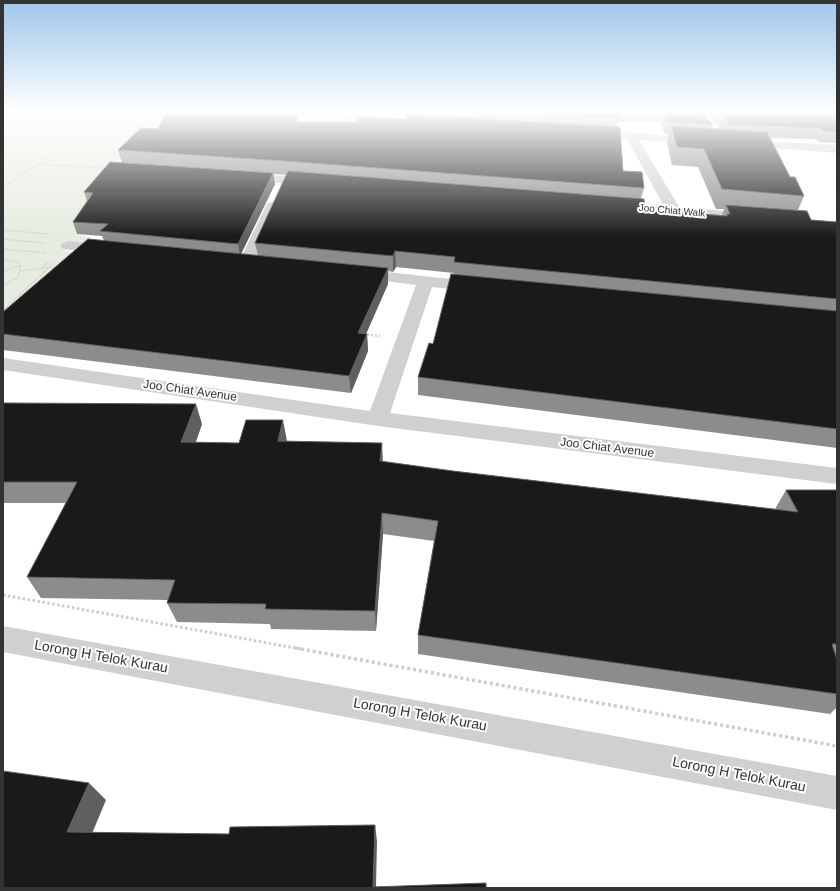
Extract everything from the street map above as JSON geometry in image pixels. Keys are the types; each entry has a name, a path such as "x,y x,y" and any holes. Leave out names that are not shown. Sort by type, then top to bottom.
{"street":[{"path":"641,154 674,212"},
{"path":"232,176 326,183"},
{"path":"246,263 282,184 286,180"},
{"name":"Joo Chiat Walk","path":"603,206 765,218"},
{"path":"63,265 80,247 122,251"},
{"path":"340,272 497,289"},
{"path":"378,419 426,282"},
{"name":"Joo Chiat Avenue","path":"3,364 378,419 837,476"},
{"name":"Lorong H Telok Kurau","path":"3,639 837,793"}],"path":[{"path":"3,188 51,154"},
{"path":"38,164 109,168"},
{"path":"3,239 80,247"},
{"path":"3,249 48,253"},
{"path":"3,260 17,262 21,266 21,271 18,277 3,285"},
{"path":"21,271 63,265"},
{"path":"3,310 50,267 63,265"},
{"path":"3,271 21,266"},
{"path":"361,334 384,336"},
{"path":"3,595 837,746"}],"shaded area":[{"path":"3,154 128,154 120,160 87,204 95,205 76,234 91,238 83,242 74,242 64,251 75,252 3,320"}],"building":[{"path":"172,154 622,154 623,171 642,172 644,188"},
{"path":"706,154 778,154 790,177 795,177 804,196 722,189"},
{"path":"110,162 273,173 238,244 100,231 108,224 73,222 93,193 84,192"},
{"path":"288,171 644,199 645,210 727,216 727,214 730,214 726,205 807,211 811,220 837,222 837,299 454,262 455,257 395,251 393,256 255,243"},
{"path":"88,239 388,268 358,333 367,334 349,376 3,334 3,312"},
{"path":"451,274 837,311 837,429 418,377 429,343 433,344"},
{"path":"3,403 196,404 181,442 239,443 246,420 283,420 278,441 382,443 380,461 798,512 786,490 837,490 837,644 832,644 837,660 837,694 418,635 438,521 382,513 375,611 265,609 266,604 167,603 175,580 27,577 77,482 3,482"},
{"path":"3,771 89,783 67,832 229,834 230,827 375,825 373,887 486,883 486,888 3,888"}]}
